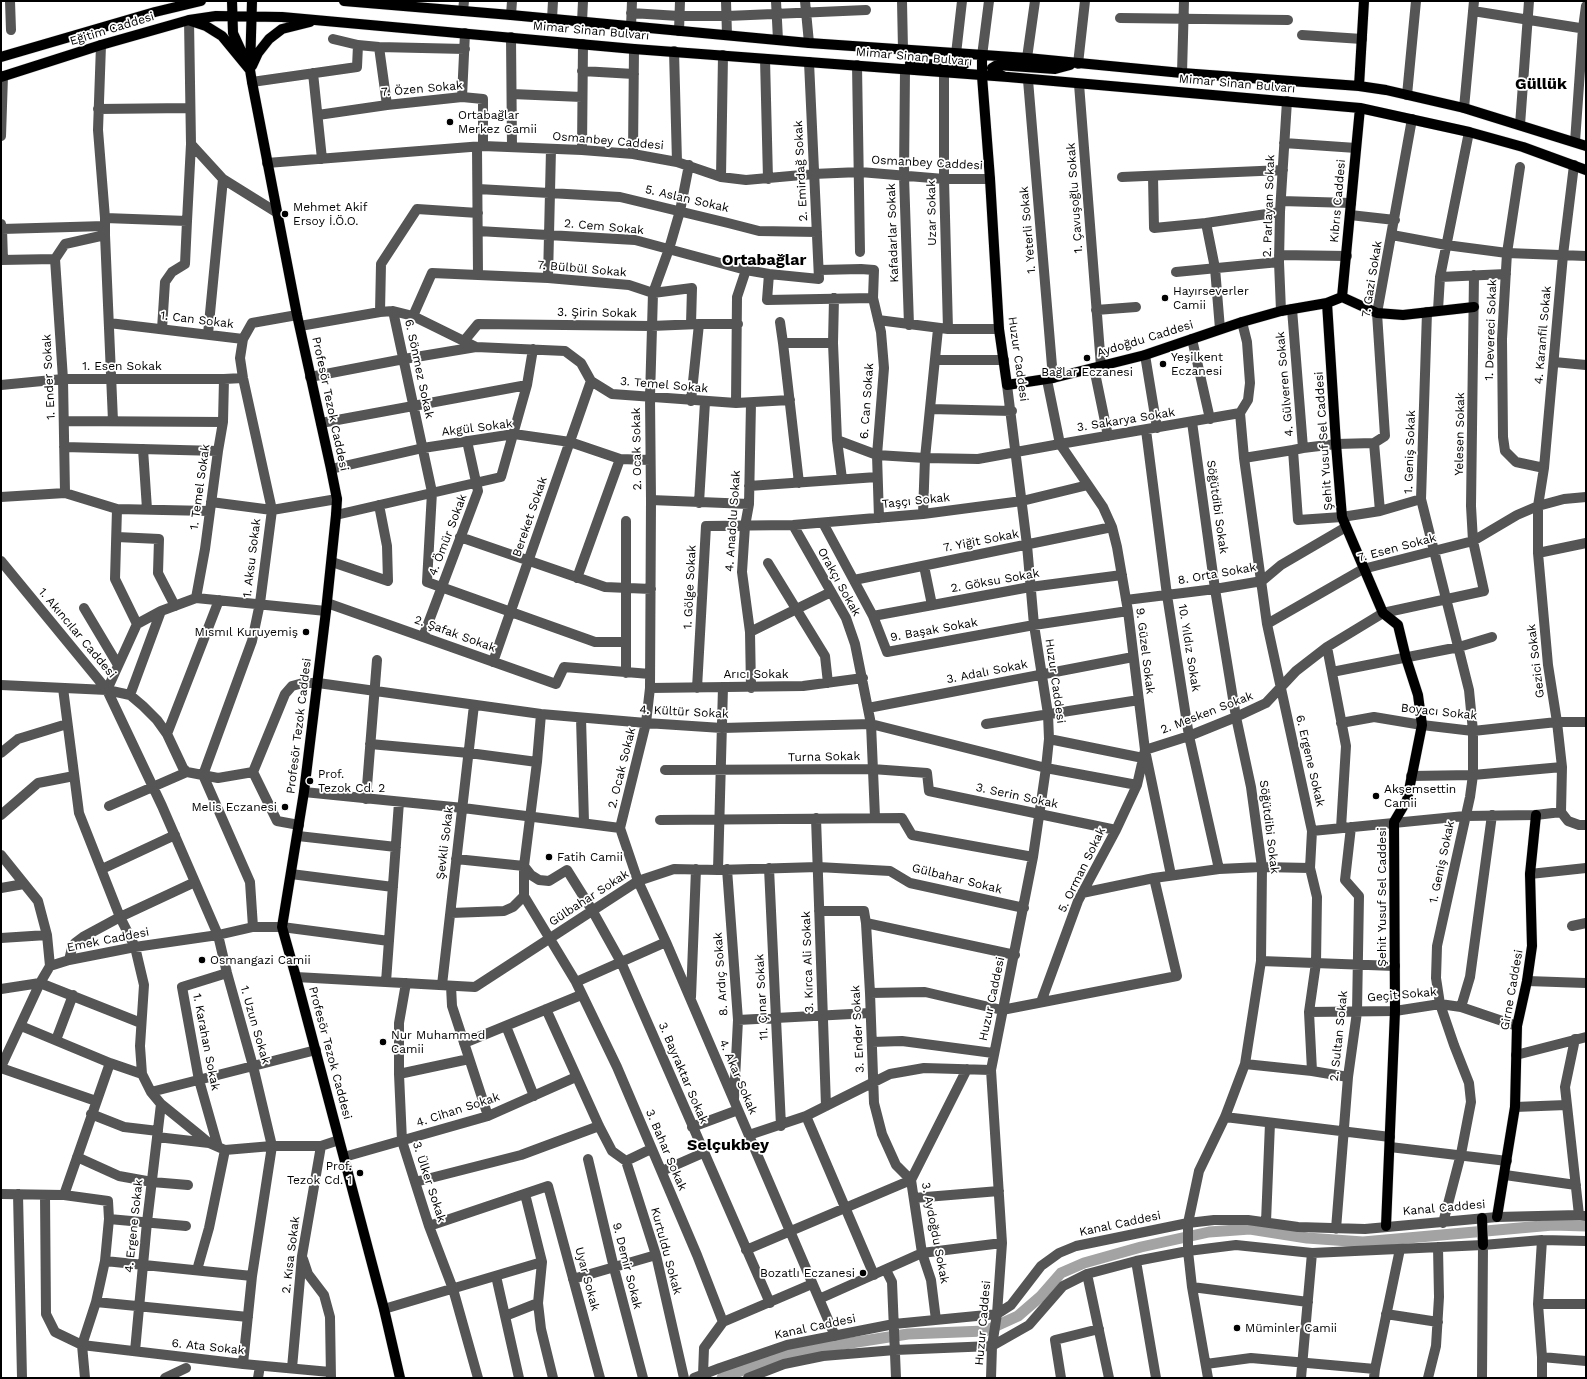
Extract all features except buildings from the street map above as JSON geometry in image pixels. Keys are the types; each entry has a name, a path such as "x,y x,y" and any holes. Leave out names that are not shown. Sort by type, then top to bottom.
{"main road":[{"name":"Eğitim Caddesi","path":"1,57 187,3 201,1"},
{"path":"232,1 234,33 250,70"},
{"path":"250,70 252,1"},
{"name":"Mimar Sinan Bulvarı","path":"344,1 464,6 511,15 727,36 982,56 1027,58 1182,73 1359,86 1464,108 1586,146"},
{"path":"1359,86 1364,1"},
{"name":"Eğitim Caddesi","path":"2,77 101,45 189,20 211,16 232,16"},
{"name":"Mimar Sinan Bulvarı","path":"232,16 320,20 466,32 634,49 1008,77 1028,80 1360,108 1469,132 1523,147 1586,170"},
{"path":"189,20 206,26 222,36 250,70"},
{"path":"250,70 258,53 269,39 282,29 320,20"},
{"path":"889,68 910,63 962,66 966,63 965,58 956,54"},
{"name":"Huzur Caddesi","path":"982,56 982,76 999,329 1007,385"},
{"path":"1008,77 994,73 992,68 997,65 1056,69 1078,64"},
{"name":"Profesör Tezok Caddesi","path":"250,70 276,212 310,377 331,469 336,499 332,562 318,683 298,836 282,927 384,1308 400,1378"},
{"name":"Kıbrıs Caddesi","path":"1342,297 1360,108"},
{"path":"1342,297 1377,313 1403,316 1438,310 1474,307"},
{"name":"Aydoğdu Caddesi","path":"1007,385 1050,379 1145,355 1242,322 1281,311 1327,303 1342,297"},
{"name":"Şehit Yusuf Sel Caddesi","path":"1327,303 1342,517 1383,613 1398,625 1406,658 1418,695 1422,725 1407,800 1394,822 1395,1011 1386,1226"},
{"name":"Girne Caddesi","path":"1497,1217 1508,1161 1515,1107 1517,1026 1527,981 1532,946 1530,874 1536,815"},
{"path":"1482,1218 1483,1245"}],"street":[{"path":"10,1 11,30"},
{"path":"511,15 512,1"},
{"path":"552,19 553,1"},
{"path":"582,22 583,1"},
{"path":"631,27 632,1"},
{"path":"679,31 680,1"},
{"path":"726,1 727,36"},
{"path":"776,1 778,14 778,40"},
{"path":"804,1 809,43"},
{"path":"902,1 903,50"},
{"path":"956,54 962,1"},
{"path":"982,56 989,1"},
{"path":"1027,58 1035,1"},
{"path":"1078,64 1085,1"},
{"path":"1182,73 1184,1"},
{"path":"1407,95 1416,1"},
{"path":"1520,125 1529,1"},
{"path":"631,13 680,16 727,16 806,13 850,6 866,10"},
{"path":"1464,108 1473,6 1528,20 1584,28"},
{"path":"1575,142 1586,6"},
{"path":"1120,18 1184,20 1288,20"},
{"path":"162,329 165,282 172,272 185,264 191,144 189,20"},
{"path":"462,97 466,32"},
{"path":"1302,36 1362,39"},
{"path":"511,37 512,148"},
{"path":"333,39 358,45 380,47 465,49"},
{"path":"582,150 583,44"},
{"path":"101,45 98,130 105,226 114,421"},
{"path":"252,82 357,67 358,45"},
{"path":"380,47 387,105"},
{"path":"633,154 634,49"},
{"path":"674,51 677,162"},
{"path":"721,177 723,55"},
{"path":"765,58 768,178"},
{"name":"2. Emirdağ Sokak","path":"809,62 813,174 819,274"},
{"path":"857,65 860,172 860,252"},
{"name":"Kafadarlar Sokak","path":"905,69 904,176 909,325"},
{"path":"582,71 634,74"},
{"path":"313,73 322,159"},
{"name":"Uzar Sokak","path":"923,514 925,458 930,409 936,360 943,329 944,73"},
{"path":"1,136 2,77"},
{"name":"1. Yeterli Sokak","path":"1028,80 1050,379 1060,444"},
{"name":"1. Çavuşoğlu Sokak","path":"1079,84 1096,310 1097,367 1108,436"},
{"path":"512,94 582,97"},
{"name":"7. Özen Sokak","path":"318,115 387,105 462,97 483,99 480,147"},
{"name":"2. Parlayan Sokak","path":"1281,311 1279,259 1280,212 1287,101"},
{"path":"98,109 190,108"},
{"name":"7. Gazi Sokak","path":"1374,443 1385,436 1377,313 1412,119"},
{"path":"1438,310 1440,277 1469,132"},
{"path":"191,144 223,179 276,212"},
{"path":"1284,144 1356,148"},
{"path":"478,275 478,189 480,147"},
{"name":"Osmanbey Caddesi","path":"267,163 480,147 582,150 633,154 689,165 721,177 746,180 813,174 860,172 944,179 990,179"},
{"path":"548,278 551,149"},
{"name":"2. Ocak Sokak","path":"304,792 463,808 584,822 620,828 646,723 650,688 650,397 653,293 669,249 680,211 689,165"},
{"name":"4. Karanfil Sokak","path":"1538,506 1544,468 1563,255 1574,165"},
{"name":"1. Devereci Sokak","path":"1520,166 1507,252 1502,339 1503,437 1505,451 1516,462 1544,468"},
{"path":"1122,178 1283,170"},
{"path":"1153,176 1154,228 1206,223 1280,212"},
{"path":"208,334 223,179"},
{"name":"5. Aslan Sokak","path":"478,189 620,197 758,231 817,232"},
{"path":"1281,200 1351,203"},
{"path":"380,312 381,264 417,208 478,213"},
{"path":"1350,215 1394,220"},
{"path":"105,226 65,244 55,259 2,260 2,226 105,226 187,221"},
{"path":"1206,223 1215,268 1220,329"},
{"name":"2. Cem Sokak","path":"478,231 635,240 746,270 769,274 819,274"},
{"path":"1392,235 1446,245 1507,252 1586,256"},
{"path":"1176,272 1279,259 1347,256"},
{"name":"1. Ender Sokak","path":"55,259 63,379 65,493"},
{"name":"6. Can Sokak","path":"819,274 861,269 874,270 873,298 881,332 884,368 877,455 879,518"},
{"path":"736,403 738,324 737,297 746,270"},
{"name":"7. Bülbül Sokak","path":"413,316 432,273 548,278 629,285 653,293 692,288 695,324"},
{"path":"769,274 767,300 873,298"},
{"path":"1440,277 1506,274"},
{"name":"Yelesen Sokak","path":"1474,275 1471,506 1473,541 1484,592"},
{"path":"834,298 833,343 837,440 842,479"},
{"path":"1096,310 1136,308"},
{"name":"4. Gülveren Sokak","path":"1292,309 1303,448 1293,450 1298,520 1342,517"},
{"name":"3. Temel Sokak","path":"300,326 393,311 413,316 476,347 565,351 581,363 591,381 612,394 705,402 751,403 790,400"},
{"name":"6. Sönmez Sokak","path":"393,311 432,492 427,582 442,587"},
{"name":"1. Geniş Sokak","path":"1427,312 1421,499 1469,690 1473,731 1473,775 1437,946 1436,978 1440,1004 1469,1083 1470,1102 1461,1154 1443,1222"},
{"name":"1. Can Sokak","path":"109,323 243,339 252,323 297,315"},
{"path":"878,320 943,329 999,329"},
{"path":"780,322 799,483"},
{"path":"1240,413 1248,400 1250,383 1246,342 1242,322"},
{"name":"3. Şirin Sokak","path":"464,341 478,324 651,326 738,324"},
{"path":"691,401 695,324"},
{"name":"1. Aksu Sokak","path":"203,775 252,641 260,603 272,510 243,378 240,358 243,339"},
{"path":"1192,339 1210,419"},
{"path":"783,342 833,343"},
{"path":"310,377 476,347"},
{"path":"336,515 501,476 527,385 533,349"},
{"path":"1145,355 1157,428"},
{"path":"936,360 1004,360"},
{"path":"1554,362 1586,365"},
{"name":"1. Esen Sokak","path":"1,385 63,379 243,378"},
{"name":"1. Temel Sokak","path":"196,598 205,549 223,422 224,379"},
{"name":"Bereket Sokak","path":"493,662 591,381"},
{"path":"321,424 527,385"},
{"name":"Huzur Caddesi","path":"992,1378 992,1342 997,1314 1002,1243 991,1070 993,1053 1015,954 1033,857 1049,739 1048,714 1034,625 1027,545 1012,411 1007,385"},
{"path":"699,503 705,402"},
{"name":"4. Anadolu Sokak","path":"751,403 749,504 745,526 742,572 750,632 751,688"},
{"path":"930,409 1012,411"},
{"name":"3. Sakarya Sokak","path":"837,440 877,455 978,459 1240,413"},
{"name":"6. Ergene Sokak","path":"1240,413 1244,458 1267,624 1312,831 1310,868 1317,897 1316,963 1309,1012 1312,1071"},
{"path":"64,421 223,422"},
{"name":"Söğütdibi Sokak","path":"1192,422 1215,589 1236,717 1252,787 1262,867 1261,961 1244,1064 1225,1117 1199,1171 1188,1225 1188,1248 1192,1287 1208,1378"},
{"name":"10. Yıldız Sokak","path":"1146,430 1167,595 1189,736 1219,869"},
{"name":"Akgül Sokak","path":"331,469 423,448 514,434 570,442 620,459 650,460"},
{"name":"4. Ömür Sokak","path":"424,637 478,491 467,441"},
{"path":"1303,448 1336,444 1374,443 1380,511"},
{"name":"9. Güzel Sokak","path":"1060,444 1103,507 1112,527 1128,611 1144,754 1171,875"},
{"path":"64,447 218,451"},
{"path":"143,449 147,509"},
{"path":"1244,458 1293,450"},
{"path":"577,578 620,459"},
{"path":"749,486 877,477"},
{"name":"Taşçı Sokak","path":"745,526 823,523 923,514 1022,501 1088,484"},
{"path":"1,497 65,493 118,509 210,506 272,510 336,499"},
{"name":"7. Esen Sokak","path":"1267,624 1364,569 1473,541 1517,515 1538,506 1564,498 1586,497"},
{"path":"1342,517 1380,511 1421,499"},
{"path":"651,500 749,504"},
{"path":"332,562 388,581 387,546 379,505"},
{"name":"Gezici Sokak","path":"1538,506 1538,553 1548,665 1558,722 1562,767 1561,812"},
{"path":"118,509 115,580 137,624"},
{"path":"626,521 626,673 650,674"},
{"name":"9. Başak Sokak","path":"823,523 874,616 887,652 1034,625 1128,611"},
{"name":"Orakçı Sokak","path":"792,525 846,618 855,644 871,724 874,817"},
{"name":"1. Gölge Sokak","path":"697,688 706,526 745,526"},
{"name":"7. Yiğit Sokak","path":"854,580 1112,527"},
{"name":"8. Orta Sokak","path":"1126,600 1215,589 1262,581 1281,565 1346,527"},
{"path":"116,537 159,539 158,573 175,606"},
{"path":"460,537 605,587 651,589"},
{"path":"1538,553 1586,543"},
{"name":"1. Akıncılar Caddesi","path":"1,561 107,690 130,696 158,720 167,734 183,768 187,772"},
{"path":"768,563 825,656 828,683"},
{"path":"924,566 932,605"},
{"name":"2. Göksu Sokak","path":"874,616 1030,588 1122,575"},
{"path":"442,587 595,642 625,642"},
{"path":"750,632 831,592"},
{"name":"2. Mesken Sokak","path":"1144,754 1266,704 1296,671 1327,647 1383,613 1484,592"},
{"path":"1,685 107,690 137,624 161,611 196,598"},
{"name":"2. Şafak Sokak","path":"196,598 327,607 424,637 556,684 564,667 626,673"},
{"path":"167,734 219,600"},
{"path":"84,608 118,665"},
{"path":"130,696 161,611"},
{"path":"1332,672 1459,647 1492,637"},
{"name":"2. Sultan Sokak","path":"1327,647 1346,746 1345,880 1359,896 1357,1012 1348,1077 1336,1229"},
{"name":"3. Adalı Sokak","path":"868,708 1133,657"},
{"path":"366,799 373,692 377,660"},
{"name":"Arıcı Sokak","path":"650,688 751,688 803,686 862,678"},
{"name":"4. Kültür Sokak","path":"253,772 285,694 292,686 303,683 318,683 373,692 474,704 541,714 646,723 722,728 871,724 1046,768"},
{"name":"8. Ardıç Sokak","path":"723,687 720,820 723,870 738,1020 736,1106"},
{"path":"63,688 79,813 120,917 135,947 144,985 140,1046 142,1074 161,1104 217,1147"},
{"name":"1. Uzun Sokak","path":"107,690 175,835 218,935 253,1066 272,1146 252,1276 243,1364"},
{"path":"986,724 1138,700"},
{"name":"Şevkli Sokak","path":"474,704 456,859 447,986 452,1006 488,1116"},
{"path":"451,913 504,911 513,907 524,896 524,866 531,816 541,714"},
{"name":"Boyacı Sokak","path":"1341,723 1374,717 1422,725 1473,731 1558,722 1586,722"},
{"path":"581,718 584,822"},
{"path":"1,753 18,739 67,724"},
{"path":"1049,739 1144,754"},
{"path":"370,744 469,753 537,762"},
{"name":"5. Orman Sokak","path":"1041,1002 1078,901 1116,830 1137,785 1144,754"},
{"path":"1411,776 1473,775 1562,767"},
{"path":"1046,768 1137,785"},
{"name":"Turna Sokak","path":"665,770 721,771 872,769 927,774"},
{"path":"109,806 187,772 218,778 253,772 277,821 299,825"},
{"name":"3. Serin Sokak","path":"927,774 929,791 1116,830"},
{"path":"203,775 250,882 253,927"},
{"path":"1,815 38,783 74,776"},
{"path":"386,982 399,802"},
{"path":"1312,831 1465,816 1536,815 1561,812 1568,821 1579,825 1586,825"},
{"path":"1461,1007 1470,977 1492,815"},
{"path":"660,820 874,817 902,818 912,835 1033,857"},
{"name":"3. Kırca Ali Sokak","path":"816,818 826,1106"},
{"name":"4. Akar Sokak","path":"620,828 638,881 666,942 835,1336"},
{"path":"102,869 175,835"},
{"path":"298,836 396,847"},
{"path":"1,855 38,901 47,935 50,966 40,983 1,1067 96,1101"},
{"path":"456,859 524,866"},
{"name":"3. Bayraktar Sokak","path":"524,866 531,875 539,880 549,881 567,870 592,910 621,962 703,1153 770,1303"},
{"name":"Gülbahar Sokak","path":"296,977 475,987 638,881 674,869 723,870 818,867 890,871 910,883 1024,908"},
{"path":"1082,893 1171,875 1219,869 1262,867 1310,868"},
{"name":"11. Çınar Sokak","path":"769,868 781,1126"},
{"path":"1530,874 1586,868"},
{"path":"691,1000 696,869"},
{"path":"291,874 393,887"},
{"path":"870,993 925,992 1002,1010 1178,976 1154,878"},
{"path":"69,960 72,948 78,940 120,917 195,882"},
{"path":"1,888 24,884"},
{"name":"3. Bahar Sokak","path":"524,896 551,938 576,982 617,1067 697,1255 723,1322"},
{"path":"819,911 864,911 866,923 1015,954"},
{"name":"3. Ender Sokak","path":"866,923 874,1103 882,1134 896,1165 911,1180"},
{"path":"1572,926 1586,923"},
{"name":"Emek Caddesi","path":"50,966 69,960 135,947 218,935 253,927 282,927 389,942"},
{"path":"1,938 47,935"},
{"path":"576,982 666,942"},
{"path":"1261,961 1395,966"},
{"name":"1. Karahan Sokak","path":"217,1147 199,1080 182,987 227,973"},
{"path":"1527,981 1586,983"},
{"path":"1,989 40,983 141,1023"},
{"name":"3. Ülker Sokak","path":"406,983 399,1023 399,1074 402,1141 429,1226 453,1289 478,1378"},
{"path":"56,1040 72,995"},
{"path":"464,1043 581,995"},
{"name":"Geçit Sokak","path":"1309,1012 1395,1011 1440,1004 1461,1007 1517,1026"},
{"path":"546,1009 576,1077 612,1151 626,1161 652,1148"},
{"path":"738,1020 870,1013"},
{"path":"21,1026 110,1063 142,1074"},
{"path":"506,1026 534,1096"},
{"path":"1516,1055 1586,1037"},
{"path":"1575,1039 1565,1087 1576,1185 1582,1215"},
{"path":"872,1042 902,1041 993,1053"},
{"path":"152,1092 316,1050"},
{"path":"399,1074 469,1059"},
{"path":"64,1195 110,1063"},
{"path":"1244,1064 1312,1071 1348,1077"},
{"path":"749,1135 781,1126 806,1116 890,1074 924,1068 991,1070"},
{"name":"3. Aydoğdu Sokak","path":"936,1320 931,1280 922,1253 911,1180 967,1069"},
{"name":"4. Cihan Sokak","path":"344,1157 488,1116 576,1077"},
{"name":"4. Ergene Sokak","path":"135,1351 147,1222 161,1104"},
{"path":"1515,1107 1566,1105"},
{"path":"692,1127 736,1106"},
{"path":"91,1114 124,1127 217,1147 321,1146 340,1140"},
{"path":"806,1116 874,1275"},
{"path":"1225,1117 1344,1132 1390,1142 1508,1161"},
{"path":"1266,1222 1270,1123"},
{"path":"414,1182 521,1155 599,1126"},
{"name":"2. Kısa Sokak","path":"292,1368 302,1256 321,1146"},
{"path":"198,1270 209,1228 217,1147"},
{"path":"662,1171 703,1153"},
{"path":"76,1157 119,1176 152,1182 188,1185"},
{"name":"9. Demir Sokak","path":"588,1159 614,1268 643,1378"},
{"name":"Kurtuldu Sokak","path":"626,1161 656,1256 684,1378"},
{"path":"1505,1175 1576,1185"},
{"path":"746,1250 911,1180"},
{"name":"Uyar Sokak","path":"525,1194 548,1186 600,1378"},
{"path":"914,1198 999,1191"},
{"path":"1,1194 64,1195 108,1201 105,1260 96,1302 82,1345 86,1378"},
{"path":"18,1194 22,1378"},
{"path":"429,1226 525,1194 542,1262 538,1303 541,1329 553,1378"},
{"name":"6. Ata Sokak","path":"45,1195 46,1314 55,1332 82,1345 183,1358 292,1368 331,1375"},
{"name":"Kanal Caddesi","path":"699,1376 787,1345 894,1324 997,1314 1011,1305 1041,1266 1058,1253 1076,1246 1188,1225 1221,1220 1248,1220 1336,1229 1365,1229 1497,1217 1582,1215"},
{"path":"108,1219 186,1226"},
{"path":"1542,1240 1538,1304 1542,1378"},
{"path":"754,1377 784,1364 823,1356 992,1342 1029,1325 1063,1286 1087,1274 1136,1260 1188,1248 1236,1245 1312,1253 1483,1245 1542,1240 1586,1241"},
{"path":"819,1299 922,1253 1002,1243"},
{"path":"1482,1378 1483,1245"},
{"path":"1428,1378 1436,1346 1438,1322 1438,1247"},
{"path":"1206,1364 1251,1358 1302,1362 1374,1373 1400,1249"},
{"path":"1301,1378 1312,1253"},
{"path":"302,1256 308,1274 324,1295 330,1316 331,1375"},
{"path":"573,1279 656,1256"},
{"path":"105,1260 252,1276"},
{"path":"1136,1260 1156,1378"},
{"path":"384,1308 542,1262"},
{"path":"886,1270 892,1282 896,1378"},
{"path":"1087,1274 1099,1329 1107,1378"},
{"path":"496,1276 519,1378"},
{"path":"699,1376 704,1348 723,1322 812,1284"},
{"path":"1192,1287 1308,1302"},
{"path":"96,1302 248,1317"},
{"path":"505,1316 538,1303"},
{"path":"1538,1304 1586,1304"},
{"path":"1386,1314 1438,1322"},
{"path":"1061,1378 1055,1340 1099,1329"},
{"path":"1542,1357 1586,1361"},
{"path":"165,1378 187,1373 183,1358"},
{"path":"258,1378 260,1366"}],"waterway":[{"path":"722,1378 783,1355 825,1347 908,1334 985,1331 1018,1316 1040,1297 1061,1273 1084,1263 1141,1247 1209,1232 1250,1229 1307,1238 1363,1242 1553,1225 1586,1226"}],"place":[{"name":"Ortabağlar Merkez Camii","path":"450,122"},
{"name":"Mehmet Akif Ersoy İ.Ö.O.","path":"285,214"},
{"name":"Hayırseverler Camii","path":"1165,298"},
{"name":"Bağlar Eczanesi","path":"1087,358"},
{"name":"Yeşilkent Eczanesi","path":"1163,364"},
{"name":"Mısmıl Kuruyemiş","path":"306,632"},
{"name":"Prof. Tezok Cd. 2","path":"310,781"},
{"name":"Akşemsettin Camii","path":"1376,796"},
{"name":"Melis Eczanesi","path":"285,807"},
{"name":"Fatih Camii","path":"549,857"},
{"name":"Osmangazi Camii","path":"202,960"},
{"name":"Nur Muhammed Camii","path":"383,1042"},
{"name":"Prof. Tezok Cd. 1","path":"360,1173"},
{"name":"Bozatlı Eczanesi","path":"863,1273"},
{"name":"Müminler Camii","path":"1237,1328"}],"district":[{"name":"Güllük","path":"1541,84"},
{"name":"Ortabağlar","path":"764,260"},
{"name":"Selçukbey","path":"728,1145"}]}
